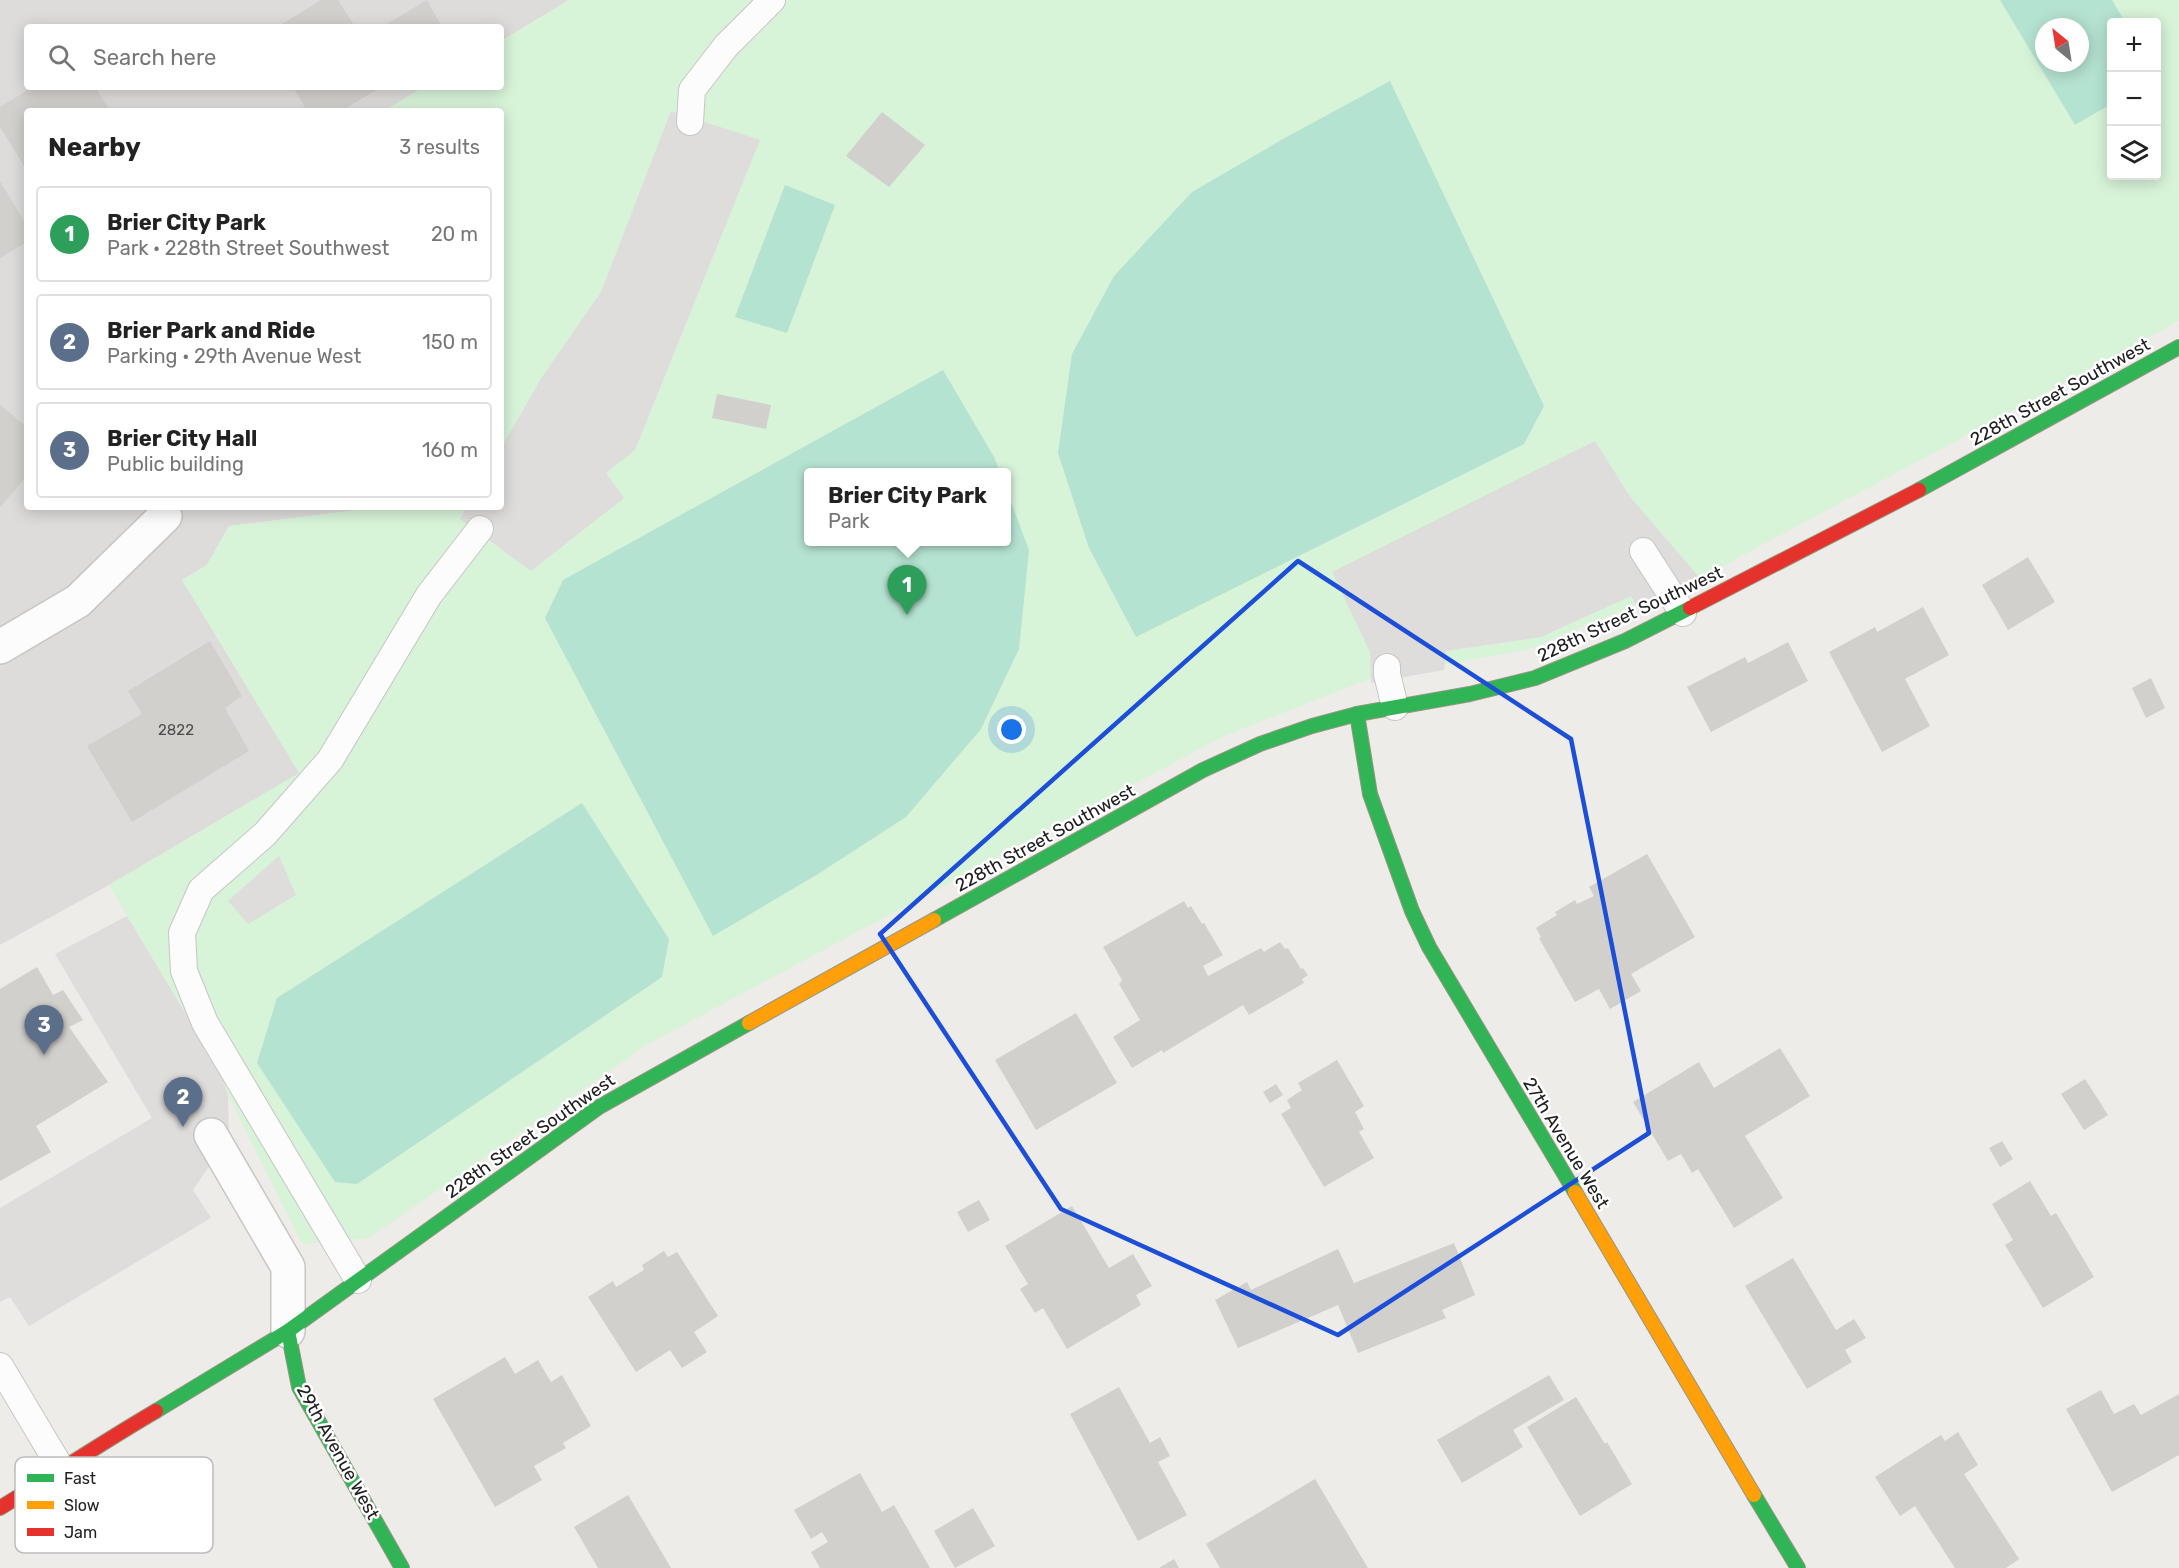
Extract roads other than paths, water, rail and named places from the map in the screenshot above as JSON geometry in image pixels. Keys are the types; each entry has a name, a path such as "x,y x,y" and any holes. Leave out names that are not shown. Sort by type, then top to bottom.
{"main road":[{"name":"228th Street Southwest","path":"80,1457 288,1331 599,1107 1203,770 1260,744 1312,726 1357,714 1470,694 1535,678 1624,641 1865,519 2179,347"},
{"name":"27th Avenue West","path":"1357,714 1370,794 1412,911 1429,947 1798,1568"},
{"name":"29th Avenue West","path":"288,1331 299,1387 402,1568"},
{"name":"228th Street Southwest","path":"0,1508 15,1499"}],"street":[{"path":"0,647 78,601 165,516"},
{"name":"29th Avenue West","path":"211,1135 288,1267 288,1331"}],"lane":[{"path":"690,122 693,90 726,46 772,0"},
{"path":"358,1280 205,1023 184,971 182,933 201,890 265,834 330,760 429,595 480,529"},
{"path":"1643,551 1683,613"},
{"path":"1387,667 1395,707"},
{"path":"0,1366 54,1457"}],"place":[{"name":"Brier City Park","path":"907,615"},
{"name":"Brier City Hall","path":"44,1055"},
{"name":"Brier Park and Ride","path":"183,1127"}]}
